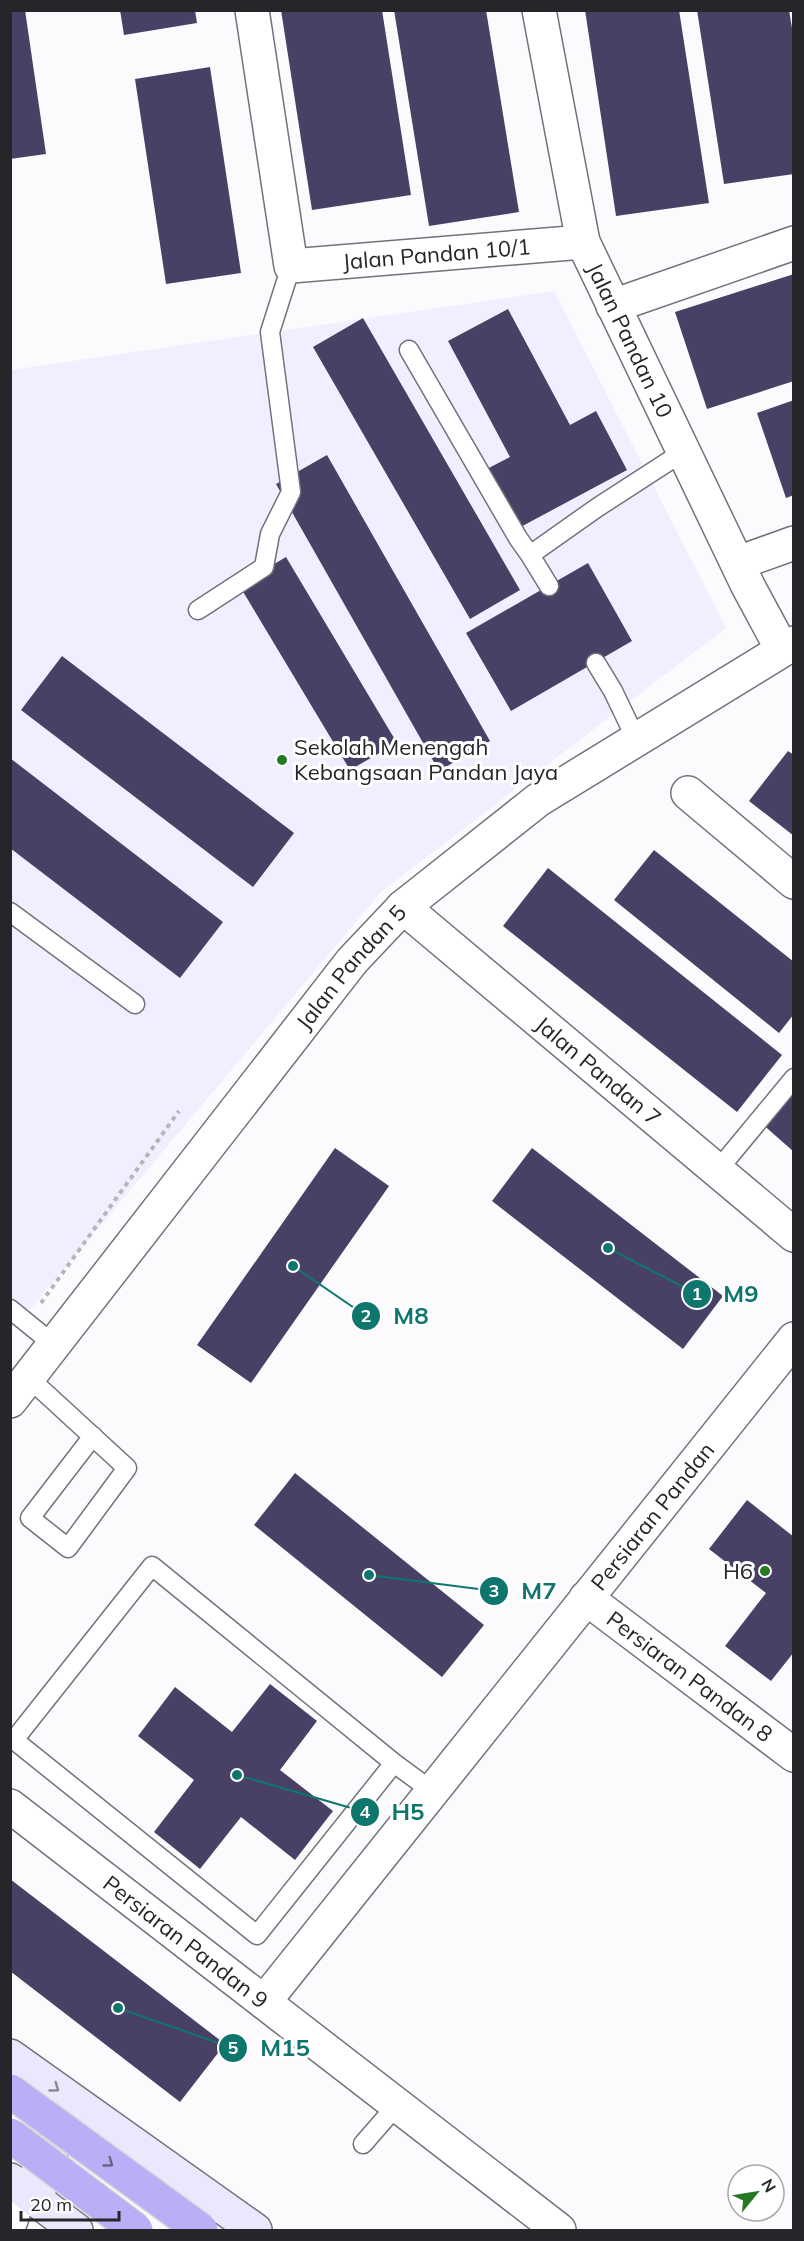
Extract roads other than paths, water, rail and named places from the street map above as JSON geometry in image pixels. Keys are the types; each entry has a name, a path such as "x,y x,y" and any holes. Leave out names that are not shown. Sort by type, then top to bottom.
{"highway":[{"path":"10,2091 201,2230"},
{"path":"10,2135 136,2230"}],"main road":[{"path":"10,2056 255,2230"},
{"path":"40,2203 37,2174 53,2146 72,2129 100,2120"},
{"path":"12,2181 76,2230"}],"street":[{"path":"252,10 291,266"},
{"name":"Jalan Pandan 10","path":"539,10 583,242 738,562 788,646"},
{"name":"Jalan Pandan 10/1","path":"291,266 583,242"},
{"path":"613,306 794,243"},
{"path":"738,562 794,543"},
{"name":"Jalan Pandan 5","path":"20,1390 53,1344 352,961 403,907 538,800 788,646"},
{"path":"688,793 794,882"},
{"name":"Jalan Pandan 7","path":"403,907 794,1234"},
{"name":"Persiaran Pandan","path":"264,2002 794,1339"},
{"name":"Persiaran Pandan 8","path":"586,1598 794,1755"},
{"name":"Persiaran Pandan 9","path":"10,1806 559,2230"},
{"path":"10,2223 14,2211 12,2181"}],"lane":[{"path":"198,610 264,567 270,534 291,492 270,332 291,266"},
{"path":"409,350 518,538 549,586"},
{"path":"530,555 598,507 684,452"},
{"path":"596,663 613,691 636,739"},
{"path":"10,912 135,1004"},
{"path":"717,1171 794,1078"},
{"path":"10,1309 53,1344"},
{"path":"20,1390 93,1436 127,1468 68,1548 30,1518 93,1436"},
{"path":"394,1763 257,1935 14,1740 152,1566 394,1763 432,1791"},
{"path":"363,2144 398,2105"}],"place":[{"name":"Sekolah Menengah Kebangsaan Pandan Jaya","path":"282,760"},
{"name":"M9","path":"608,1248"},
{"name":"M8","path":"293,1266"},
{"name":"H6","path":"765,1571"},
{"name":"M7","path":"369,1575"},
{"name":"H5","path":"237,1775"},
{"name":"M15","path":"118,2008"}]}
